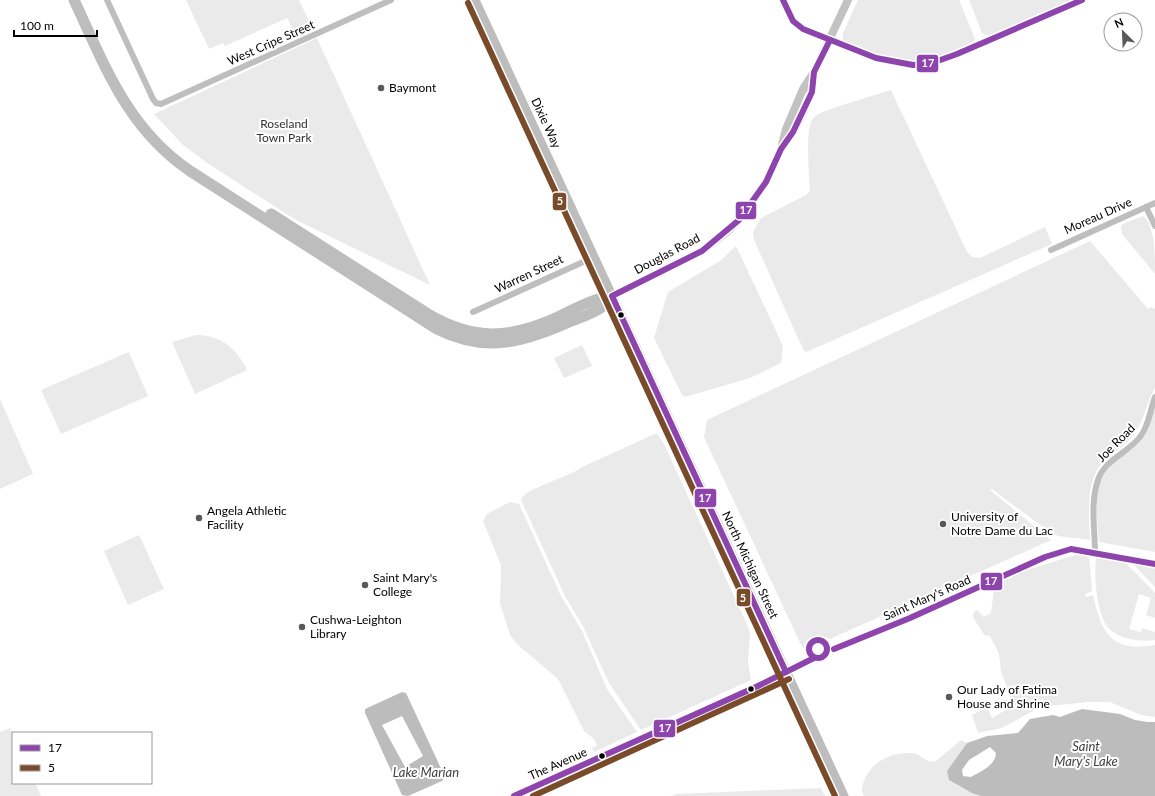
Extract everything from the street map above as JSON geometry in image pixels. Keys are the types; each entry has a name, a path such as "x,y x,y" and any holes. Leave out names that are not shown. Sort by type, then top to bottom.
{"highway":[{"path":"74,0 122,99 140,126 164,151 190,171 432,327 449,335 471,342 510,343 536,337 602,308 612,296"},
{"path":"82,0 125,91 145,121 169,145 193,165 439,320 475,333 514,333 541,325 597,298 612,296"}],"main road":[{"name":"Dixie Way","path":"475,0 594,257"},
{"name":"North Michigan Street","path":"594,257 844,796"}],"street":[{"name":"West Cripe Street","path":"107,0 153,100 158,104 165,103 391,0"},
{"path":"783,0 789,14 798,26 830,40"},
{"name":"Douglas Road","path":"612,296 702,251 728,231 755,198 766,182 781,149 786,129 796,104 803,89 814,72 848,0"},
{"name":"Moreau Drive","path":"1051,250 1155,203"},
{"path":"1146,207 1155,226"},
{"name":"Warren Street","path":"473,312 594,257"},
{"name":"Joe Road","path":"1095,553 1093,513 1097,481 1106,466 1141,436 1146,428 1155,397"},
{"name":"Saint Mary's Road","path":"786,672 814,658 820,658 827,652 834,649 843,648 846,644 910,618 1045,557 1071,549 1155,564"},
{"path":"814,658 809,654 808,648 814,641 823,641 827,646 827,652"},
{"name":"The Avenue","path":"514,796 786,672"}],"green space":[{"path":"186,0 299,0 313,29 297,38 287,18 225,46 223,43 209,49"},
{"path":"858,0 959,0 975,39 973,42 954,51 938,57 923,60 909,61 880,55 845,42 843,39 843,33"},
{"path":"969,0 1073,0 988,36 982,33"},
{"name":"Roseland Town Park","path":"317,38 430,285 296,220 207,163 182,144 154,114"},
{"path":"891,90 967,252 972,257 980,258 1045,227 1052,244 806,352 803,349 754,240 753,232 761,218 806,195 810,191 808,142 813,118 837,107"},
{"path":"1143,216 1150,226 1154,242 1155,274 1122,234 1121,226"},
{"path":"1090,241 1148,309 1151,307 1155,309 1155,388 1135,433 1128,441 1103,462 1093,479 1089,499 1090,540 1065,537 1051,533 992,489 990,490 1051,540 830,639 821,636 813,636 807,641 803,649 704,437 707,420"},
{"path":"736,246 783,346 781,363 750,378 685,397 682,395 654,338 668,292 720,261"},
{"path":"196,335 213,337 227,344 238,355 247,370 195,394 172,342"},
{"path":"582,345 592,366 564,378 554,358"},
{"path":"129,352 148,396 61,434 41,390"},
{"path":"0,399 33,474 0,489"},
{"path":"1155,404 1155,552 1099,542 1097,500 1099,484 1106,471 1133,449 1146,435 1150,427"},
{"path":"657,433 665,446 749,629 748,661 751,680 641,730 609,683 583,626 565,596 521,500 524,496 539,487 577,471 582,467"},
{"path":"510,502 519,504 561,596 582,631 607,689 637,732 594,752 592,748 597,745 594,739 584,731 558,679 517,644 510,635 500,603 501,565 483,521 487,514"},
{"path":"139,535 164,589 128,605 104,551"},
{"path":"1075,555 1089,555 1092,591 1085,594 1086,597 1093,595 1100,620 1110,637 1128,646 1140,647 1155,645 1155,717 1141,715 1110,702 1088,702 1040,707 1002,728 978,733 972,715 987,707 992,718 1014,705 1001,672 999,654 990,636 984,635 973,617 974,612 977,610 984,617 991,613 994,589 992,584 1021,572"},
{"path":"1098,556 1124,561 1155,593 1155,618 1146,615 1151,598 1139,594 1129,629 1141,632 1142,628 1155,632 1155,640 1144,641 1128,639 1117,635 1107,626 1097,598 1095,566 1096,558"},
{"path":"1133,564 1155,567 1155,587"},
{"path":"10,728 12,733 12,784 35,784 41,796 0,796 0,732"},
{"path":"961,740 967,743 947,771 957,785 981,796 864,796 862,787 867,774 871,768 889,756 904,753 915,753 932,762 936,761"},
{"path":"821,788 825,796 671,796 676,794"}],"water":[{"name":"Lake Marian","path":"402,692 406,693 445,777 442,781 408,796 402,795 365,713 365,709","holes":["402,716 423,756 405,767 382,725"]},
{"name":"Saint Mary's Lake","path":"1082,709 1120,714 1135,720 1155,722 1155,796 981,796 972,793 949,780 947,771 967,743 987,736 1018,733 1030,719 1053,715 1060,717","holes":["990,747 996,753 993,761 987,768 971,777 963,776 962,770 969,760"]}],"transit line":[{"name":"17","path":"783,0 793,21 803,29 876,58 913,65 932,63 957,54 1082,0"},
{"name":"5","path":"468,3 835,796"},
{"name":"17","path":"786,672 612,296 702,251 739,220 766,182 781,149 793,132 812,92 814,72 830,40"},
{"name":"17","path":"834,649 910,618 1045,557 1071,549 1155,564"},
{"name":"17","path":"814,640 822,640 827,645 827,649 825,656 822,658 814,658 809,653 809,645 814,640"},
{"name":"17","path":"514,796 758,686 814,658"},
{"name":"5","path":"533,796 789,679"}],"place":[{"name":"Baymont","path":"381,88"},
{"name":"Angela Athletic Facility","path":"199,518"},
{"name":"University of Notre Dame du Lac","path":"943,524"},
{"name":"Saint Mary's College","path":"365,585"},
{"name":"Cushwa-Leighton Library","path":"302,627"},
{"name":"Our Lady of Fatima House and Shrine","path":"949,697"}]}
